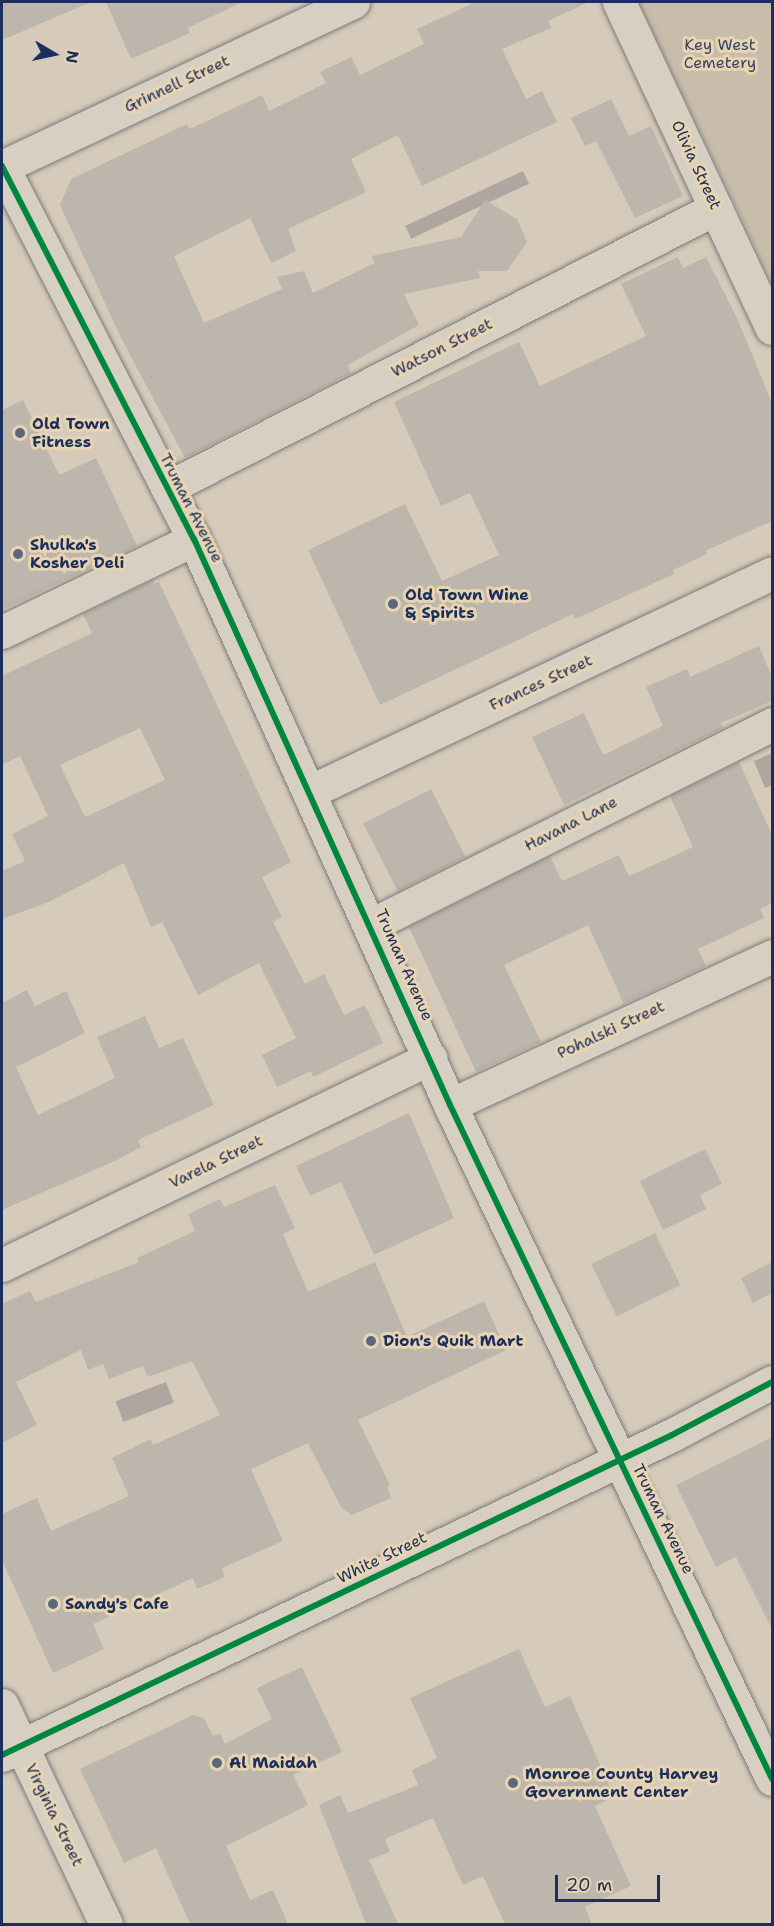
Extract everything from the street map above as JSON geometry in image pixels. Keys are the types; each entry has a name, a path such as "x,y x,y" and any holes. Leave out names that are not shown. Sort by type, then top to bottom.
{"street":[{"name":"Grinnell Street","path":"2,167 353,2"},
{"name":"Olivia Street","path":"619,2 772,328"},
{"name":"Truman Avenue","path":"2,167 194,539 371,925 450,1105 772,1779"},
{"name":"Watson Street","path":"167,488 716,208"},
{"path":"2,632 194,539"},
{"name":"Frances Street","path":"309,792 772,573"},
{"name":"Havana Lane","path":"371,925 772,724"},
{"name":"Pohalski Street","path":"450,1105 772,956"},
{"name":"Varela Street","path":"2,1265 431,1058"},
{"name":"White Street","path":"11,1750 620,1460 772,1382"},
{"name":"Virginia Street","path":"2,1706 11,1750 106,1924"}],"green space":[{"name":"Key West Cemetery","path":"639,2 772,2 772,283"}],"shaded area":[{"path":"523,171 529,184 411,239 405,226"},
{"path":"772,753 772,785 765,788 754,761"},
{"path":"166,1382 174,1403 123,1422 116,1401"}],"building":[{"path":"2,2 91,2 2,40"},
{"path":"106,2 242,2 188,28 190,33 131,59"},
{"path":"476,2 589,2 548,21 551,28 502,49 526,99 542,91 557,122 422,186 398,135 351,159 366,192 288,229 296,251 271,263 250,218 174,256 204,323 282,289 277,277 304,271 313,293 375,263 372,256 461,237 485,200 517,219 527,242 507,271 478,271 480,278 404,294 419,325 348,365 351,373 185,458 121,338 60,205 71,179 187,124 190,129 262,95 269,111 326,83 320,72 351,57 360,75 424,44 417,29"},
{"path":"611,99 629,136 651,126 683,196 635,218 596,141 585,146 571,118"},
{"path":"678,257 683,268 706,257 737,318 772,403 772,521 705,551 707,554 673,570 674,574 575,619 573,614 380,705 308,550 405,504 442,581 499,555 470,493 441,506 394,402 519,342 540,386 646,336 621,284"},
{"path":"23,400 59,475 96,458 137,546 2,610 2,410"},
{"path":"153,580 154,584 159,582 291,862 262,877 282,917 273,922 305,984 324,974 344,1015 365,1005 383,1043 313,1077 311,1071 277,1087 262,1055 296,1038 259,963 198,995 162,922 151,927 124,863 49,902 2,919 2,871 25,861 12,834 48,816 20,756 2,765 2,676 92,633 83,614","holes":["140,728 165,780 85,817 60,765"]},
{"path":"759,646 772,677 772,701 721,723 723,728 564,805 532,737 584,713 603,755 663,726 646,687 687,669 690,677"},
{"path":"739,762 772,835 772,903 760,909 764,918 698,949 706,966 624,1004 588,925 504,965 541,1042 476,1072 409,927 550,856 562,881 619,855 629,876 693,847 670,796"},
{"path":"431,789 466,857 398,891 363,824"},
{"path":"27,990 35,1006 66,991 85,1033 16,1067 38,1115 115,1078 97,1037 145,1016 159,1048 183,1038 214,1105 138,1140 141,1147 117,1160 2,1210 2,1003"},
{"path":"409,1113 454,1218 374,1255 341,1182 310,1196 296,1166"},
{"path":"705,1149 722,1184 700,1195 706,1209 663,1230 640,1181"},
{"path":"275,1185 295,1228 283,1234 308,1292 375,1262 407,1337 484,1301 506,1350 358,1420 390,1485 387,1486 391,1498 352,1515 341,1507 308,1443 251,1469 283,1541 222,1568 225,1577 197,1589 193,1578 93,1624 104,1649 53,1673 2,1560 2,1514 37,1498 51,1531 129,1496 112,1458 151,1439 153,1445 220,1415 192,1361 148,1377 143,1366 109,1379 103,1364 88,1370 81,1350 16,1382 37,1425 2,1443 2,1304 30,1291 36,1302 139,1262 137,1258 195,1231 188,1214 220,1199 224,1207"},
{"path":"655,1233 680,1285 617,1316 591,1264"},
{"path":"772,1262 772,1293 753,1303 741,1278"},
{"path":"772,1437 772,1629 736,1557 716,1567 676,1485"},
{"name":"Monroe County Harvey Government Center","path":"519,1649 545,1707 570,1696 614,1797 595,1806 631,1886 585,1907 592,1924 505,1924 483,1876 463,1885 433,1818 385,1839 390,1852 369,1860 398,1924 366,1924 319,1805 340,1795 348,1813 418,1785 412,1770 437,1758 410,1698"},
{"path":"302,1667 342,1752 293,1775 308,1805 226,1846 250,1900 273,1890 288,1924 190,1924 156,1848 124,1863 80,1769 193,1715 204,1718 213,1736 220,1733 225,1744 272,1719 257,1688"}],"cycle path":[{"path":"2,166 194,539 450,1105 772,1779"},
{"path":"2,1755 672,1435 772,1382"}],"place":[{"name":"Old Town Fitness","path":"20,433"},
{"name":"Shulka's Kosher Deli","path":"18,554"},
{"name":"Old Town Wine & Spirits","path":"393,604"},
{"name":"Dion's Quik Mart","path":"371,1341"},
{"name":"Sandy's Cafe","path":"53,1604"},
{"name":"Al Maidah","path":"217,1763"},
{"name":"Monroe County Harvey Government Center","path":"513,1783"}]}
